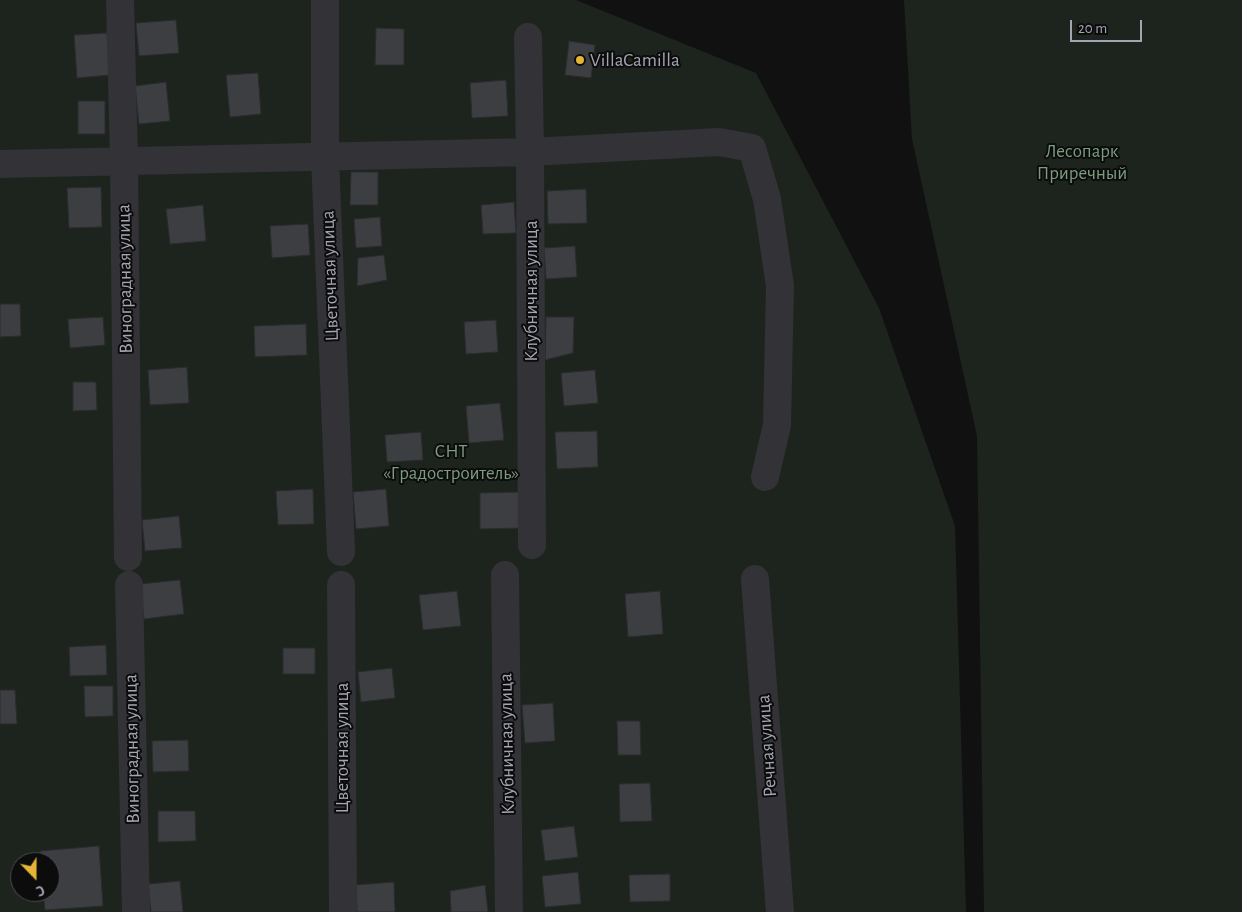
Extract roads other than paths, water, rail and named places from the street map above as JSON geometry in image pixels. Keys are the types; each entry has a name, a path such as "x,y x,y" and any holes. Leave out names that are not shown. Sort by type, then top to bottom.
{"street":[{"name":"Виноградная улица","path":"120,0 124,161 128,557"},
{"name":"Цветочная улица","path":"325,0 325,156 341,552"},
{"name":"Клубничная улица","path":"528,37 532,545"},
{"path":"0,164 530,152 719,142 752,148 767,199 780,286 777,425 765,477"},
{"name":"Клубничная улица","path":"505,575 509,912"},
{"name":"Речная улица","path":"755,579 780,912"},
{"name":"Виноградная улица","path":"128,585 136,912"},
{"name":"Цветочная улица","path":"341,585 343,912"}],"place":[{"name":"VillaCamilla","path":"580,60"}],"park label":[{"name":"Лесопарк Приречный","path":"1082,162"},
{"name":"СНТ «Градостроитель»","path":"451,462"}]}
